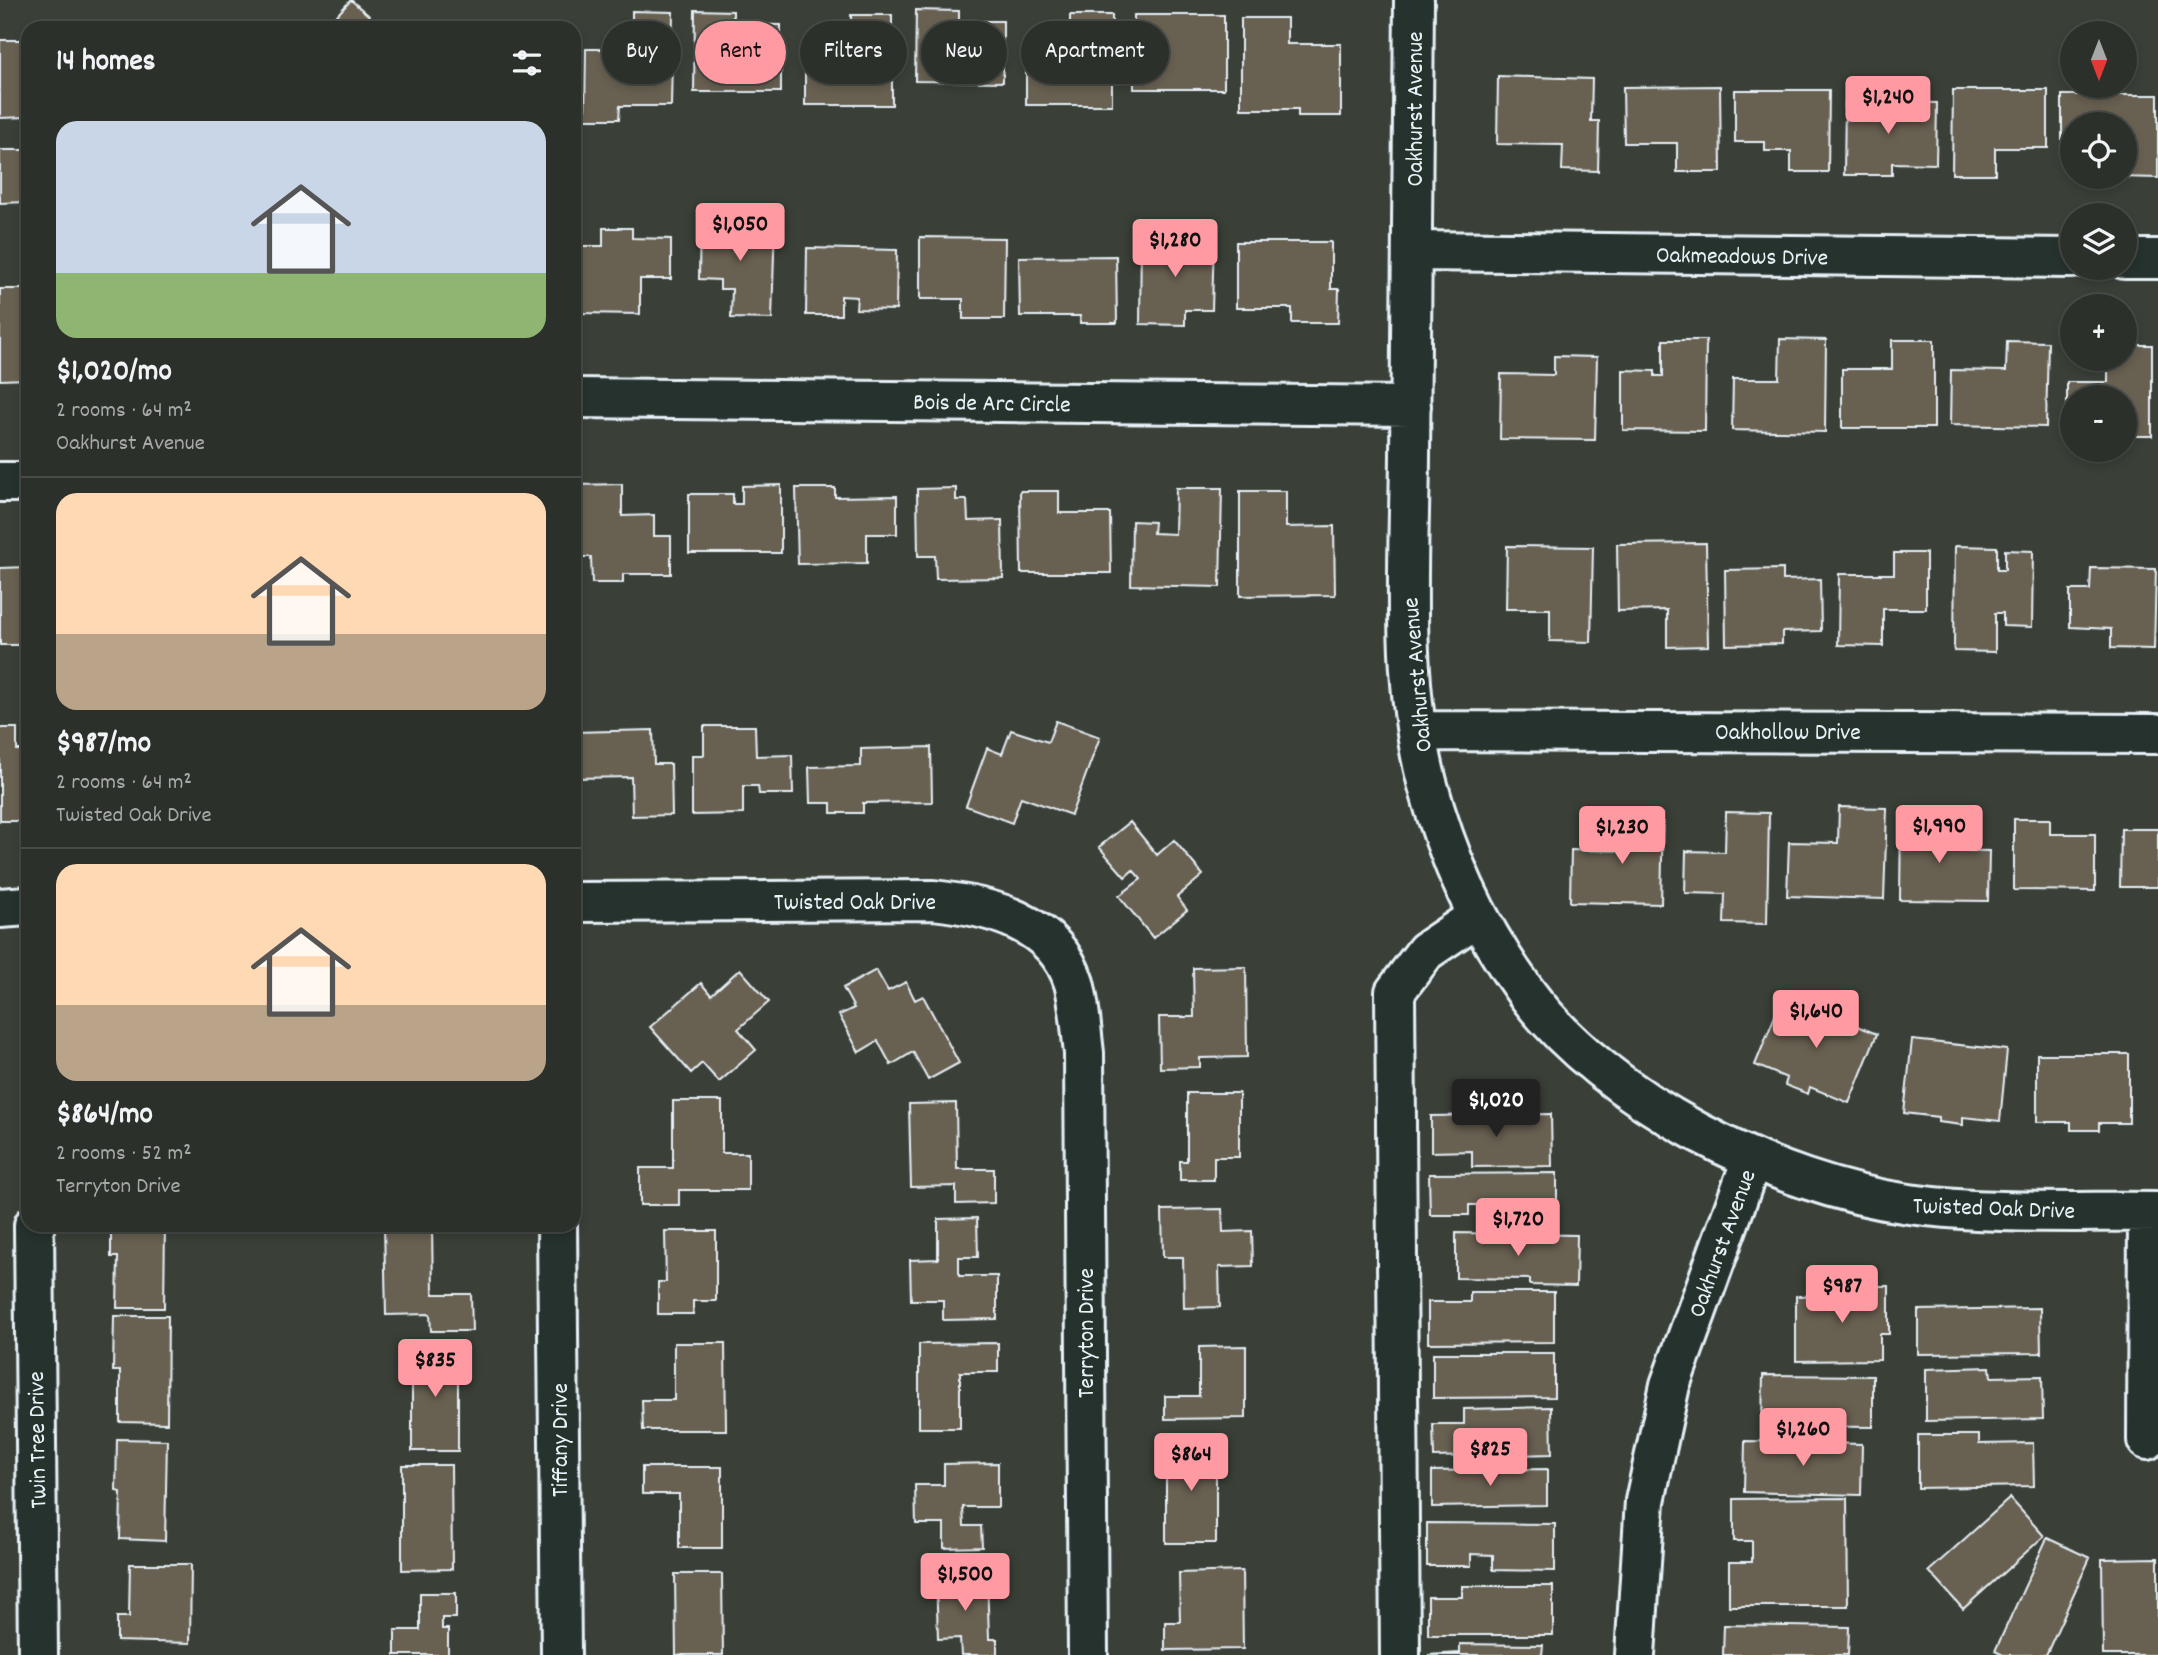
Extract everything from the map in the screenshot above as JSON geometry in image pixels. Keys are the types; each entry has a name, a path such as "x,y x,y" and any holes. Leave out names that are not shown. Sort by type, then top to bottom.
{"street":[{"name":"Oakhurst Avenue","path":"1414,0 1409,569 1412,679 1426,779 1462,885 1478,916 1527,994 1583,1051 1649,1104 1752,1159 1667,1398 1645,1501 1635,1655"},
{"name":"Oakmeadows Drive","path":"1413,251 2060,258"},
{"path":"2137,259 2158,259"},
{"name":"Bois de Arc Circle","path":"581,398 1411,406"},
{"path":"0,482 21,482"},
{"name":"Oakhollow Drive","path":"1418,731 2158,734"},
{"name":"Twisted Oak Drive","path":"581,902 933,900 978,905 1006,913 1059,952 1073,982 1079,1012"},
{"path":"1400,1655 1395,992 1426,951 1478,916"},
{"name":"Terryton Drive","path":"1079,1012 1084,1053 1088,1655"},
{"name":"Twisted Oak Drive","path":"1752,1159 1826,1186 1905,1204 1953,1209 2153,1212"},
{"path":"2147,1440 2153,1212"},
{"name":"Twin Tree Drive","path":"34,1232 38,1655"},
{"name":"Tiffany Drive","path":"558,1232 561,1655"}],"building":[{"path":"351,0 375,21 332,21"},
{"path":"695,10 733,11 733,21 695,21 695,84 781,84 781,92 694,92"},
{"path":"916,10 959,11 959,21 921,21 921,81 915,81"},
{"path":"632,11 673,12 673,21 632,21"},
{"path":"851,15 892,15 892,21 851,21"},
{"path":"1070,15 1112,15 1112,21 1070,21"},
{"path":"1134,15 1224,15 1224,89 1134,89 1134,84 1169,84 1169,21 1134,21"},
{"path":"1241,18 1287,18 1287,44 1341,44 1341,116 1298,116 1298,109 1241,109"},
{"path":"0,40 21,40 21,117 0,118"},
{"path":"586,49 602,49 602,84 671,84 671,106 620,106 619,119 585,119"},
{"path":"1498,76 1592,79 1591,121 1599,121 1598,171 1562,170 1563,145 1497,144"},
{"path":"805,84 892,84 892,105 805,105"},
{"path":"1026,84 1112,84 1112,105 1026,105"},
{"path":"1720,86 1721,172 1677,172 1677,143 1624,143 1623,87"},
{"path":"1735,90 1829,90 1828,172 1791,172 1791,151 1765,151 1765,142 1735,142"},
{"path":"1953,90 2048,90 2048,148 1995,148 1995,174 1952,174"},
{"path":"2137,95 2158,95 2158,178 2137,177 2137,112 2062,112 2062,98 2137,98"},
{"path":"1845,101 1937,103 1936,164 1892,163 1892,175 1844,175"},
{"path":"0,150 21,150 21,202 0,203"},
{"path":"700,219 775,221 772,319 731,318 732,289 720,289 720,280 699,279"},
{"path":"603,228 632,228 632,238 671,239 671,279 640,279 640,314 581,313 581,246 603,246"},
{"path":"920,237 1005,238 1004,319 963,319 963,299 920,299"},
{"path":"1141,238 1214,238 1212,310 1185,310 1185,325 1140,324"},
{"path":"1236,242 1331,242 1331,289 1339,289 1338,323 1292,323 1292,308 1236,308"},
{"path":"807,248 897,250 896,310 856,309 857,297 841,296 841,315 806,315"},
{"path":"1116,256 1117,323 1080,323 1080,316 1020,316 1019,257"},
{"path":"0,289 21,289 21,379 0,380"},
{"path":"1780,339 1826,340 1825,432 1732,430 1733,379 1779,379"},
{"path":"1663,340 1706,340 1705,431 1623,430 1623,370 1655,371 1655,376 1663,376"},
{"path":"1892,340 1934,340 1934,428 1842,428 1842,369 1892,369"},
{"path":"2007,341 2048,342 2046,427 1950,425 1951,370 2006,371"},
{"path":"2137,345 2152,345 2152,436 2137,436 2137,385 2067,385 2067,382 2108,382 2108,371 2137,371"},
{"path":"1554,356 1597,357 1595,440 1500,439 1501,374 1554,375"},
{"path":"622,484 622,516 654,515 654,536 671,536 671,574 623,574 623,583 592,583 591,557 581,557 581,485"},
{"path":"781,485 781,553 689,553 689,494 733,494 733,504 742,504 742,486"},
{"path":"796,488 835,488 835,497 897,496 897,534 867,534 867,563 798,564"},
{"path":"956,488 956,500 967,500 968,521 1002,520 1003,578 936,579 935,556 918,556 917,489"},
{"path":"1176,488 1222,488 1220,587 1131,585 1132,521 1154,522 1153,533 1175,534"},
{"path":"1020,491 1059,491 1059,513 1110,513 1111,573 1021,573"},
{"path":"1240,491 1286,491 1286,527 1334,526 1335,595 1240,596"},
{"path":"1706,543 1708,646 1667,647 1667,610 1618,611 1617,544"},
{"path":"1507,546 1593,547 1591,642 1550,641 1550,609 1506,609"},
{"path":"1955,546 1997,547 1997,570 2005,570 2005,550 2033,551 2032,627 2003,626 2003,613 1995,613 1995,652 1954,651"},
{"path":"1894,553 1926,553 1926,609 1883,609 1883,646 1838,645 1839,574 1894,574"},
{"path":"21,567 21,645 0,645 0,568"},
{"path":"2091,568 2156,569 2154,649 2111,648 2111,629 2070,627 2070,590 2090,590"},
{"path":"1783,569 1783,580 1820,579 1821,631 1782,632 1782,644 1726,645 1725,570"},
{"path":"1056,721 1100,737 1071,815 1021,797 1012,823 966,806 987,748 1002,754 1011,730 1048,742"},
{"path":"704,726 755,726 756,756 792,755 793,794 759,794 758,786 743,786 743,814 692,815 692,755 704,755"},
{"path":"0,728 17,728 17,750 21,750 21,821 0,821"},
{"path":"653,730 654,764 671,764 672,815 632,816 631,777 581,778 581,732"},
{"path":"931,747 932,802 863,803 863,813 831,813 831,803 810,803 809,767 861,766 861,749"},
{"path":"1839,807 1887,808 1884,899 1787,896 1789,842 1838,843"},
{"path":"1726,812 1769,813 1767,924 1724,923 1725,894 1685,893 1686,851 1725,852"},
{"path":"1622,813 1663,814 1661,904 1570,902 1571,850 1621,851"},
{"path":"1901,815 1944,816 1944,850 1989,851 1988,901 1900,900"},
{"path":"2014,819 2050,819 2050,834 2095,834 2095,891 2014,890"},
{"path":"1130,822 1157,855 1174,840 1203,875 1177,897 1187,910 1153,938 1119,896 1141,879 1133,870 1125,877 1099,847"},
{"path":"2121,829 2158,829 2158,887 2120,887"},
{"path":"1246,967 1247,1057 1200,1058 1200,1067 1160,1068 1159,1017 1194,1017 1193,968"},
{"path":"740,969 769,1002 738,1029 756,1050 719,1082 702,1063 691,1073 650,1027 701,983 711,995"},
{"path":"876,970 888,991 906,982 915,1000 923,996 959,1063 928,1080 913,1052 891,1065 878,1041 859,1052 839,1015 854,1008 843,988"},
{"path":"1783,996 1877,1034 1849,1103 1810,1087 1808,1094 1785,1085 1787,1078 1755,1065"},
{"path":"1912,1040 2007,1050 2000,1121 1963,1117 1963,1125 1938,1122 1938,1117 1904,1113"},
{"path":"2037,1054 2129,1054 2129,1123 2099,1123 2099,1130 2071,1130 2071,1122 2037,1122"},
{"path":"1187,1093 1239,1093 1239,1157 1214,1157 1214,1180 1180,1180 1180,1161 1187,1161"},
{"path":"673,1101 722,1101 722,1153 748,1153 748,1190 679,1190 679,1205 640,1205 640,1168 673,1168"},
{"path":"956,1103 957,1169 994,1169 994,1203 956,1204 956,1186 911,1187 909,1104"},
{"path":"1551,1114 1552,1166 1472,1167 1472,1151 1431,1152 1431,1116"},
{"path":"1557,1173 1557,1222 1483,1222 1483,1205 1469,1205 1469,1215 1430,1215 1429,1174"},
{"path":"1222,1209 1223,1232 1252,1231 1253,1266 1219,1267 1220,1307 1184,1308 1183,1257 1163,1257 1162,1210"},
{"path":"977,1218 978,1257 959,1257 959,1276 997,1276 997,1319 943,1320 943,1300 911,1300 910,1260 938,1259 938,1219"},
{"path":"665,1231 716,1231 716,1301 693,1301 693,1314 658,1314 658,1282 666,1282"},
{"path":"111,1232 165,1232 164,1308 117,1308 118,1257 111,1257"},
{"path":"384,1232 432,1232 433,1294 471,1294 472,1331 431,1331 430,1314 386,1315"},
{"path":"1456,1233 1577,1235 1576,1286 1530,1285 1530,1279 1456,1278"},
{"path":"1845,1286 1889,1286 1889,1334 1880,1334 1880,1360 1796,1361 1796,1296 1845,1295"},
{"path":"1470,1292 1554,1292 1554,1342 1428,1343 1428,1302 1470,1302"},
{"path":"2040,1308 2041,1353 1918,1354 1918,1310"},
{"path":"114,1316 168,1316 167,1423 120,1422 120,1371 113,1371"},
{"path":"674,1343 725,1343 726,1430 643,1430 642,1400 674,1400"},
{"path":"998,1343 998,1372 960,1372 960,1428 919,1428 919,1344"},
{"path":"1246,1346 1246,1418 1165,1419 1165,1396 1199,1396 1199,1347"},
{"path":"412,1347 458,1347 458,1451 412,1451"},
{"path":"1433,1353 1554,1353 1554,1397 1433,1398"},
{"path":"1990,1367 1991,1377 2042,1376 2043,1419 1926,1421 1926,1369"},
{"path":"1763,1375 1873,1376 1873,1427 1762,1426"},
{"path":"1551,1407 1552,1454 1434,1457 1433,1424 1464,1424 1464,1409"},
{"path":"1918,1435 1979,1435 1979,1444 2033,1443 2034,1486 1918,1488"},
{"path":"117,1439 167,1440 165,1541 120,1539 121,1492 116,1491"},
{"path":"1745,1441 1862,1444 1861,1495 1744,1492"},
{"path":"1166,1444 1216,1444 1216,1543 1166,1543"},
{"path":"998,1463 998,1507 963,1507 964,1526 981,1526 982,1547 944,1548 944,1524 916,1524 915,1485 944,1485 944,1464"},
{"path":"402,1465 451,1465 452,1569 402,1570"},
{"path":"642,1467 722,1467 722,1548 679,1548 679,1494 642,1494"},
{"path":"1547,1469 1547,1505 1432,1507 1432,1471"},
{"path":"1847,1498 1848,1606 1729,1606 1729,1562 1752,1562 1752,1541 1734,1541 1734,1499"},
{"path":"2010,1498 2044,1536 1963,1609 1929,1571"},
{"path":"1427,1523 1555,1524 1555,1571 1493,1570 1493,1555 1471,1554 1471,1566 1427,1566"},
{"path":"2047,1538 2090,1558 2046,1655 2003,1655 1995,1651"},
{"path":"2158,1558 2158,1655 2103,1655 2102,1559"},
{"path":"130,1564 191,1564 190,1643 117,1641 117,1617 129,1617"},
{"path":"1242,1571 1243,1649 1165,1650 1165,1622 1180,1622 1179,1573"},
{"path":"675,1574 722,1574 723,1655 676,1655"},
{"path":"987,1575 989,1639 997,1639 997,1655 961,1655 960,1638 938,1639 936,1576"},
{"path":"1462,1586 1553,1586 1553,1635 1428,1635 1428,1597 1462,1597"},
{"path":"420,1593 456,1593 456,1618 442,1618 442,1629 448,1629 448,1655 395,1655 395,1630 420,1630"},
{"path":"1724,1625 1849,1627 1848,1655 1723,1655"},
{"path":"1460,1644 1543,1645 1542,1655 1428,1655 1460,1653"}]}
